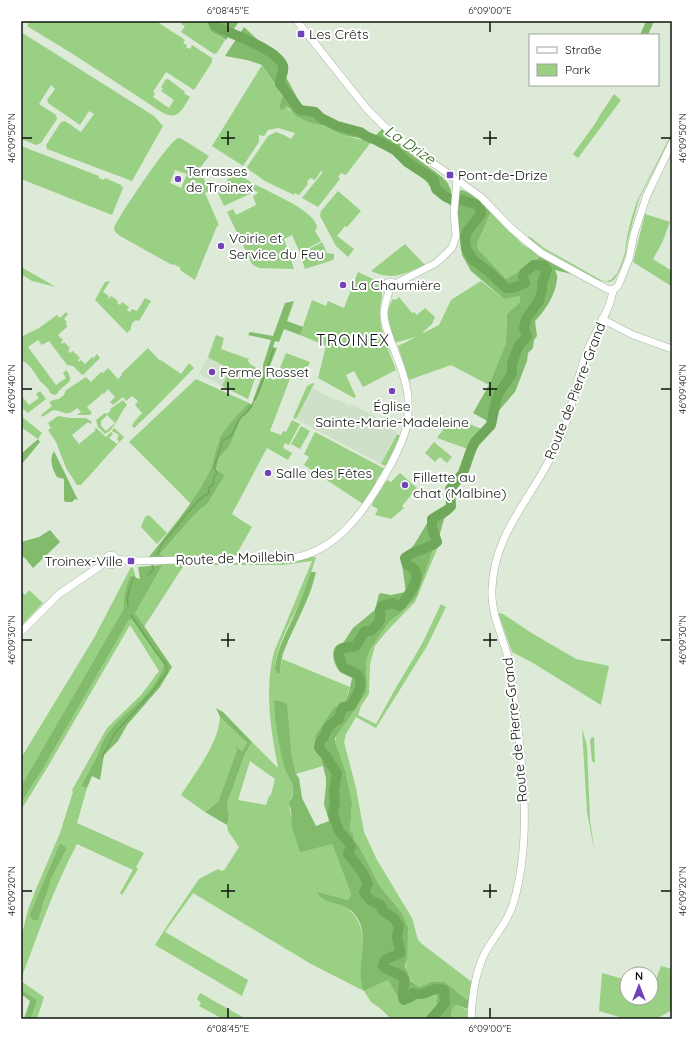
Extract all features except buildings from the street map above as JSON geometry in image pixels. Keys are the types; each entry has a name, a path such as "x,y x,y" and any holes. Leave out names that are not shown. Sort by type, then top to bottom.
{"street":[{"path":"297,21 373,116 405,143 487,202 520,236 541,253 607,290 613,290"},
{"name":"Route de Pierre-Grand","path":"471,1019 475,986 481,964 487,950 508,916 514,901 520,871 524,830 523,774 511,671 508,654 493,607 493,576 498,556 510,526 556,449 587,352 611,301 613,290 618,286 629,259 634,234 647,195 672,143"},
{"name":"Route de Moillebin","path":"21,632 59,594 106,562 109,555 116,559 133,561 300,557 318,551 326,546 351,524 362,512 392,464 406,428 408,403 406,386 384,318 389,291 386,288 387,283 391,282 395,284 436,263 452,248 456,236 454,209 457,180"},
{"path":"602,319 633,335 672,349"}],"shaded area":[{"name":"Ferme Rosset","path":"208,357 224,366 228,373 222,386 199,374"},
{"path":"312,388 334,400 336,399 350,406 351,404 381,420 380,423 397,432 381,464 296,419"}],"green space":[{"path":"30,21 156,21 185,40 183,43 187,45 186,47 190,49 192,45 212,58 212,62 194,90 166,72 153,92 155,94 153,97 169,108 174,100 161,91 163,89 161,87 166,79 168,79 190,97 178,113 175,115 166,114 27,26"},
{"path":"183,21 207,21 210,31 225,40 217,53 214,54 181,32 185,26 181,24"},
{"path":"207,21 236,21 238,23 226,40 210,31"},
{"path":"646,21 654,21 648,34 640,34"},
{"path":"244,27 258,40 277,51 283,58 286,77 303,107 315,109 344,127 350,127 368,132 375,136 382,129 447,182 451,190 451,206 431,188 426,181 379,145 364,139 342,135 327,126 313,124 296,116 287,106 282,110 279,107 283,96 262,65 247,60 225,56"},
{"path":"21,32 154,116 163,126 132,181 47,149 46,145 61,122 65,121 81,132 94,114 89,111 80,125 48,103 47,100 55,89 51,85 39,104 56,115 57,119 41,143 36,145 21,139"},
{"path":"262,65 283,97 279,107 287,106 289,110 313,124 327,126 342,135 371,142 346,175 341,173 338,177 340,179 318,207 302,198 323,172 321,171 315,180 310,178 307,182 308,184 299,195 295,193 294,195 265,181 247,167 268,136 276,132 291,139 295,133 278,128 268,130 264,136 259,135 259,142 243,166 212,146"},
{"path":"614,94 621,100 578,158 573,154 595,124"},
{"path":"672,133 639,199 627,243 626,254 619,272 614,280 609,282 597,280 543,249 528,238 529,236 544,248 601,280 611,280 618,272 625,253 631,220 637,201"},
{"path":"178,138 182,139 209,156 197,172 199,177 203,177 209,189 209,191 205,193 219,225 217,226 195,280 180,270 181,268 173,264 172,265 120,236 115,232 114,228 144,180 173,142","holes":["175,170 187,174 181,188 170,183"]},
{"path":"21,146 99,176 99,178 104,180 105,178 121,185 123,188 112,215 21,179"},
{"path":"234,171 252,183 300,208 315,222 317,228 315,231 321,241 300,253 292,235 284,239 294,269 259,268 252,264 227,212 233,209 236,215 256,205 253,196 258,193 256,191 224,206 218,193"},
{"path":"461,190 469,193 491,212 477,244 478,249 506,279 525,268 541,256 571,274 555,270 557,278 555,290 543,312 535,321 537,336 534,340 533,348 528,353 527,361 515,392 489,422 473,413 489,385 506,343 507,314 520,302 520,296 504,299 471,271 462,255 457,215 458,193"},
{"path":"338,191 361,211 337,236 354,249 348,257 336,246 320,216 321,211"},
{"path":"491,212 522,244 541,256 525,268 506,279 478,249 477,244"},
{"path":"645,214 670,222 662,243 653,259 672,271 671,286 633,262"},
{"path":"322,242 327,253 334,254 333,260 305,269 300,254"},
{"path":"405,244 425,265 392,276 386,276 371,271"},
{"path":"21,267 56,287 32,281 21,274"},
{"path":"358,272 374,280 381,287 380,322 396,370 363,387 354,371 346,375 356,397 354,398 318,378 326,346 300,335 312,300 326,306 328,301 344,308"},
{"path":"110,281 103,292 109,296 109,299 111,296 118,301 117,303 120,305 122,302 129,307 127,310 130,312 132,309 137,311 145,298 151,301 139,321 136,320 133,322 131,329 127,333 95,300 105,282"},
{"path":"481,281 504,299 520,296 520,302 507,314 506,343 489,385 451,365 409,380 398,346 416,337 394,343 388,321 388,310 393,299 396,300 399,297 412,313 414,312 417,315 425,308 435,317 432,324 421,334 439,325 451,300"},
{"path":"294,301 287,321 303,327 300,335 284,329 279,342 275,341 273,347 277,348 256,401 253,400 263,373 263,365 271,340 248,335 250,332 273,336 285,303"},
{"path":"66,312 68,314 64,319 67,322 67,327 58,335 63,340 61,343 62,344 64,342 70,348 68,351 70,353 73,351 80,358 78,360 79,362 81,360 85,364 97,354 100,358 83,375 73,366 67,365 49,341 42,345 38,340 28,347 56,385 66,378 63,373 66,370 69,375 70,381 57,394 54,395 50,393 40,381 30,366 21,360 21,337 39,328 57,315 60,318"},
{"path":"216,335 224,338 221,349 249,359 248,361 250,364 258,369 248,399 222,386 228,373 222,370 224,366 208,357"},
{"path":"148,348 160,361 161,360 181,374 189,363 194,368 134,428 132,426 134,422 142,413 135,405 138,401 132,396 126,401 123,397 113,405 110,402 115,397 108,389 87,407 92,413 89,415 77,415 81,412 77,408 70,413 53,410 42,417 41,415 52,406 49,402 59,399 64,395 66,390 86,377 91,382 101,372 103,373 108,368 118,379 122,375 121,374"},
{"path":"286,353 310,362 302,380 291,376 270,431 281,435 283,431 286,432 292,420 300,424 289,445 285,443 283,448 292,453 288,460 267,448 232,514 252,527 236,555 164,557 160,554 195,514 208,503 225,475 216,470 219,458 230,445 241,418 246,415 256,401 266,377 275,380"},
{"path":"196,379 249,403 228,426 218,442 211,471 191,504 129,442"},
{"path":"313,383 314,384 296,419 293,418 307,386"},
{"path":"40,391 46,399 28,413 21,407 21,395 29,405 39,398 36,394"},
{"path":"123,400 127,405 115,425 105,434 98,427 96,420 105,413 107,414 111,410 110,409","holes":["107,415 115,423 106,431 101,426 101,421"]},
{"path":"249,403 253,406 246,415 241,418 230,445 219,458 216,470 225,475 208,503 195,514 160,554 164,557 149,557 202,486 213,464 220,437 223,432"},
{"path":"21,416 42,433 38,439 21,427"},
{"path":"58,416 86,418 92,422 90,424 88,422 72,435 79,444 96,430 94,429 96,428 106,437 111,432 113,434 109,438 117,444 119,441 117,439 119,435 112,431 114,428 124,437 81,485 77,485 66,468 56,442 48,430 51,428 48,423"},
{"path":"452,417 484,430 468,449 437,438"},
{"path":"301,426 310,431 300,449 291,444"},
{"path":"315,432 385,469 381,476 379,476 376,481 377,482 363,504 304,465 309,457 304,454"},
{"path":"397,434 400,436 386,466 381,464"},
{"path":"38,439 40,442 21,465 21,454"},
{"path":"434,442 452,457 447,463 440,457 435,462 425,453"},
{"path":"54,451 78,500 75,499 72,502 65,502 64,500 64,479 57,477 52,464 52,454"},
{"path":"400,473 417,488 402,506 404,508 391,519 375,515 378,509 372,506 373,502 387,480 391,482"},
{"path":"450,503 455,509 444,519 439,537 440,542 434,547 417,596 403,611 389,622 370,650 366,667 366,693 335,738 345,771 352,803 350,832 353,833 354,840 359,846 379,885 402,913 408,928 407,959 405,966 411,981 419,987 431,982 444,982 470,1002 467,1009 457,1005 454,1007 452,1019 428,1019 437,1003 435,990 402,1005 388,980 364,991 361,982 363,937 362,928 358,919 348,908 324,900 316,892 348,900 351,894 332,844 300,852 292,827 291,810 288,803 293,795 293,786 285,769 281,752 276,727 274,701 280,701 287,704 291,752 296,774 299,778 302,798 316,826 329,821 324,804 326,778 315,736 334,708 344,704 349,692 352,678 340,672 335,664 333,655 335,647 338,644 343,643 353,628 375,610 379,594 391,595 406,592 402,564 403,556 414,545 432,515"},
{"path":"149,515 167,533 157,544 141,527 145,517"},
{"path":"50,530 60,542 33,568 25,558 21,556 21,542 39,537"},
{"path":"440,542 415,602 386,632 375,646 370,664 369,694 361,706 358,715 376,724 422,644 441,604 446,607 427,646 376,728 356,717 346,734 344,742 356,788 364,832 377,860 412,918 418,940 473,983 470,1002 456,991 431,982 419,987 412,982 408,975 406,968 407,959 402,913 379,885 359,846 354,840 353,833 350,832 352,803 335,742 337,734 366,693 366,667 370,650 389,622 403,611 417,596 434,547"},
{"path":"316,557 303,595 278,650 275,670 280,673 282,659 350,687 344,704 315,736 323,766 296,774 291,752 286,771 293,787 291,799 288,803 296,838 332,844 351,894 348,900 316,893 321,898 340,904 352,912 358,921 364,944 364,991 311,964 193,893 165,932 248,980 242,996 155,945 199,879 218,869 222,871 225,869 239,847 228,831 227,825 229,815 227,804 245,754 252,742 278,768 270,710 269,681 271,666 274,652 312,561 282,565 184,565 144,627 135,613 136,609 162,563 283,562","holes":["250,761 275,779 271,795 269,796 266,805 238,800"]},
{"path":"162,565 135,613 172,667 160,687 127,725 118,741 104,755 100,780 92,776 87,788 81,786 97,756 104,738 154,686 164,665 132,619 129,620 41,772 21,803 21,786 124,609 124,596 130,576 140,579 138,567"},
{"path":"131,567 133,568 136,578 130,577 126,589 125,609 21,786 21,758 94,638"},
{"path":"311,572 316,572 313,582 306,602 284,651 280,673 278,673 275,670 279,650 296,612"},
{"path":"29,590 43,603 21,626 21,591 25,595"},
{"path":"498,613 503,614 576,659 609,666 601,705 533,663 512,652"},
{"path":"132,618 165,665 154,686 113,727 103,740 97,756 81,786 87,788 77,823 144,853 136,867 138,869 122,895 120,893 133,870 77,844 54,894 21,979 21,938 28,910 60,833 73,792 72,790 107,728 141,695 159,671 130,625 21,810 21,803 41,772 129,620","holes":["60,843 67,848 46,891 43,906 30,916"]},
{"path":"216,708 223,712 252,742 245,754 227,804 229,815 227,825 205,812 218,802 237,750 235,746 242,751 247,743 220,717"},
{"path":"220,717 247,743 242,751 236,747 237,750 218,802 205,812 181,795 211,747 219,727"},
{"path":"582,728 587,746 590,820 595,854 587,812"},
{"path":"594,737 595,763 592,761 590,741 591,738"},
{"path":"60,843 67,848 51,879 38,920 33,920 30,916 31,912"},
{"path":"661,966 672,969 672,1010 656,1019 626,1019 599,1011 602,973 619,978 619,1006 659,1006 659,971"},
{"path":"388,980 402,1005 435,990 437,999 435,1009 428,1019 391,1019 371,1002 364,991"},
{"path":"21,981 44,997 37,1019 31,1019 37,1000 21,989"},
{"path":"21,989 37,1000 31,1019 24,1019 30,1001 21,994"},
{"path":"200,993 246,1019 223,1019 199,1006 201,1003 197,999"},
{"path":"457,1005 469,1011 468,1019 452,1019 452,1010"}],"waterway":[{"name":"La Drize","path":"215,21 214,24 217,27 264,48 279,60 283,66 280,84 300,110 315,112 321,118 337,126 360,132 395,150 407,162 434,180 436,189 446,197 477,205 480,208 481,214 465,236 466,248 473,260 488,271 506,288 513,288 525,283 523,277 524,273 534,265 544,266 547,270 542,283 539,301 526,319 524,328 527,337 519,345 512,363 512,374 499,393 491,425 475,442 463,473 450,489 451,506 432,519 432,528 437,542 405,558 407,565 413,568 416,572 417,576 414,586 399,606 393,603 382,606 380,610 380,621 371,631 365,631 356,646 343,648 340,650 339,656 343,667 357,674 359,677 360,686 351,706 343,707 339,719 331,724 320,742 319,748 328,758 329,762 337,773 334,790 335,803 333,814 339,831 351,847 348,854 360,868 368,884 364,892 367,897 381,905 383,911 394,918 399,926 397,937 400,953 385,960 383,966 388,970 401,975 403,978 404,1000 411,997 413,993 423,994 436,989 444,990 445,1003 431,1019"},
{"path":"157,555 162,544 191,509 201,498 209,493 209,487 213,485 214,477 217,473 214,467 223,440 233,434 241,416 246,414 255,400 273,350"},
{"path":"148,575 154,569 152,565"},
{"path":"128,606 128,594 134,577"},
{"path":"102,757 115,733 153,691 167,672 166,664 131,615"}],"place":[{"name":"Les Crêts","path":"301,34"},
{"name":"Pont-de-Drize","path":"450,175"},
{"name":"Terrasses de Troinex","path":"178,179"},
{"name":"Voirie et Service du Feu","path":"221,246"},
{"name":"La Chaumière","path":"343,285"},
{"name":"Ferme Rosset","path":"212,372"},
{"name":"Église Sainte-Marie-Madeleine","path":"392,391"},
{"name":"Salle des Fêtes","path":"268,473"},
{"name":"Fillette au chat (Malbine)","path":"405,485"},
{"name":"Troinex-Ville","path":"131,561"}],"district":[{"name":"TROINEX","path":"353,340"}]}
